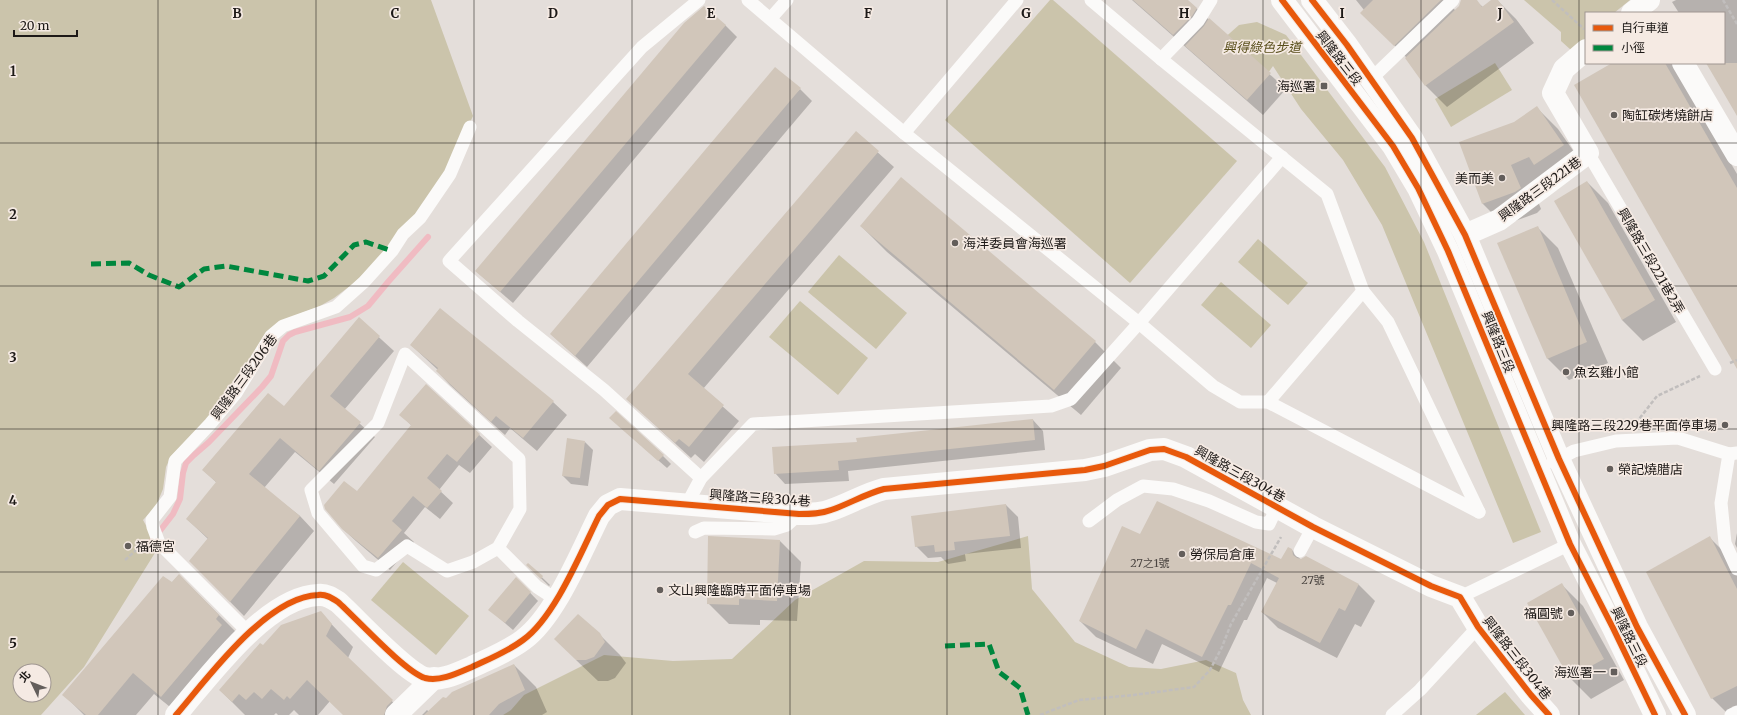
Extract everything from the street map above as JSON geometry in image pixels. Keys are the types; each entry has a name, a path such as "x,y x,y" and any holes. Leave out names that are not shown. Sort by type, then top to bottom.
{"street":[{"name":"興隆路三段","path":"1282,0 1393,146 1418,188 1448,251 1570,544 1614,628 1656,715"},
{"name":"興隆路三段","path":"1312,0 1371,79 1412,138 1465,235 1559,459 1638,627 1685,715"},
{"path":"1633,12 1650,0 1656,12"},
{"name":"興隆路三段221巷","path":"1465,235 1499,220 1588,154 1553,93 1564,68 1585,51"},
{"path":"1685,64 1737,155"},
{"name":"興隆路三段304巷","path":"176,715 248,632 287,604 305,597 319,595 328,596 338,602 405,666 425,678 454,675 508,650 524,640 537,628 556,600 599,516 608,505 620,499 814,514 830,510 870,493 884,489 1085,470 1104,466 1150,450 1164,449 1186,457 1313,527 1431,586 1460,597 1478,626 1531,695 1549,715"},
{"path":"396,715 434,678"}],"lane":[{"path":"698,0 642,47 449,261 518,321 604,390 701,478"},
{"path":"748,0 771,18 904,133 1139,323 1213,386 1240,402 1268,402 1479,512 1388,322 1363,291 1327,194 1091,0"},
{"path":"771,18 787,0"},
{"path":"904,133 1017,0"},
{"path":"1161,59 1198,21 1211,0"},
{"path":"1371,79 1453,0"},
{"name":"興隆路三段206巷","path":"248,632 159,543 152,520 170,497 175,461 210,424 236,393 271,336 283,326 336,307 364,282 392,251 403,234 420,218 450,174 470,127"},
{"name":"興隆路三段221巷2弄","path":"1588,154 1715,369"},
{"path":"687,504 701,478 753,424 1051,406 1071,399 1139,323 1282,157"},
{"path":"1268,402 1363,291"},
{"path":"405,354 519,459 520,509 498,548 473,562 447,570 407,546 376,570 363,566 318,513 311,490 378,422 405,354"},
{"path":"1538,469 1574,452 1616,441 1678,438 1733,453 1721,503 1725,543 1737,569"},
{"path":"1089,521 1117,500 1142,486 1173,488 1209,501 1256,522 1262,523 1269,524 1277,507"},
{"path":"695,532 704,528 774,529 787,525 799,514"},
{"path":"1300,551 1313,527"},
{"path":"1460,597 1570,544"},
{"path":"498,548 537,587 556,600"},
{"path":"1392,715 1420,690 1478,626"},
{"path":"1731,715 1737,712"}],"path":[{"path":"1552,0 1585,31"},
{"path":"1723,0 1737,24"},
{"path":"1616,441 1627,434 1657,396 1737,360"},
{"path":"1040,715 1079,700 1134,695 1194,687 1210,670 1222,647 1231,624 1281,536"}],"green space":[{"path":"0,0 431,0 473,116 451,162 418,211 383,255 354,283 334,298 320,306 289,318 209,418 171,456 166,467 163,489 156,506 143,520 158,548 84,667 52,703 52,663 12,663 12,703 52,703 41,715 0,715"},
{"path":"1050,0 1053,0 1237,161 1130,283 945,120"},
{"path":"1524,0 1630,0 1615,12 1585,12 1585,39 1571,50 1561,41 1561,32"},
{"name":"興得綠色步道","path":"1257,22 1286,35 1385,167 1424,242 1541,532 1513,543 1382,225 1343,160 1301,109 1273,66 1265,77 1221,41 1239,25"},
{"path":"1495,63 1512,90 1451,127 1435,99"},
{"path":"1258,239 1308,283 1288,305 1238,262"},
{"path":"839,255 907,313 876,349 808,292"},
{"path":"1221,282 1271,325 1251,348 1201,305"},
{"path":"800,301 868,358 838,395 769,337"},
{"path":"1028,536 1032,589 1075,642 1129,667 1161,669 1206,660 1236,673 1243,700 1251,715 503,715 511,710 524,695 604,655 673,661 732,659 795,600 864,561 938,562"},
{"path":"403,562 469,616 436,655 371,600"},
{"path":"1505,692 1525,715 1476,715"}],"building":[{"path":"1133,0 1188,0 1197,8 1192,16 1173,35"},
{"path":"1373,0 1441,0 1394,46 1360,13"},
{"path":"1461,0 1477,0 1482,7 1491,0 1498,0 1514,22 1425,86 1405,58 1459,6"},
{"path":"704,6 726,25 500,292 475,271 684,23"},
{"path":"1209,18 1271,73 1247,100 1185,46 1204,26"},
{"path":"1737,63 1737,116 1707,64"},
{"path":"1610,64 1666,64 1737,188 1737,369 1574,85"},
{"path":"775,67 801,88 575,356 550,334"},
{"path":"1537,106 1564,145 1534,165 1529,157 1511,165 1521,188 1515,192 1482,204 1459,142 1514,122"},
{"path":"856,131 879,151 688,374 724,405 689,447 679,439 675,443 626,399"},
{"path":"901,177 1096,341 1054,390 860,226"},
{"path":"1587,181 1655,300 1622,320 1554,201"},
{"path":"1538,226 1587,342 1547,359 1497,243"},
{"path":"440,308 554,401 523,438 496,416 491,422 436,371 438,368 410,345"},
{"path":"359,317 380,336 330,396 361,422 319,471 280,438 249,474 300,516 230,602 189,561 208,538 186,519 216,482 202,470 268,393 284,406"},
{"path":"426,384 480,434 457,462 447,454 427,478 442,491 427,508 413,496 392,521 402,530 378,558 342,529 325,509 324,505 344,481 357,491 411,425 399,415"},
{"path":"616,411 664,455 658,461 609,418"},
{"path":"1033,419 1035,440 838,461 839,470 774,474 772,447 857,442 856,438"},
{"path":"567,438 585,441 580,478 562,476"},
{"path":"1157,501 1281,559 1288,547 1292,549 1293,555 1297,558 1301,559 1306,556 1359,584 1345,611 1339,608 1320,643 1261,612 1279,578 1251,563 1231,605 1228,605 1202,657 1146,629 1136,649 1079,621 1122,526 1140,534"},
{"path":"1006,504 1010,536 954,542 955,550 935,552 934,545 915,547 911,516"},
{"path":"708,536 780,540 777,601 739,599 739,605 707,604"},
{"path":"1710,536 1737,589 1737,686 1711,699 1646,572"},
{"path":"528,563 543,576 541,579 526,565"},
{"path":"179,574 219,615 216,619 222,625 161,697 133,673 98,715 86,715 62,695 163,576 172,582"},
{"path":"516,577 531,592 505,623 488,610"},
{"path":"1562,583 1604,659 1569,678 1527,603"},
{"path":"321,611 332,624 326,636 393,700 387,706 384,715 343,715 307,680 290,699 287,696 284,700 271,689 262,699 254,692 246,700 239,694 232,702 219,690 260,643 263,645 281,625"},
{"path":"578,614 600,633 605,642 594,657 586,660 576,660 554,639"},
{"path":"514,664 525,690 499,704 489,715 424,715 443,697 446,698 452,692"}],"waterway":[{"path":"145,550 173,514 180,499 183,473 186,463 209,442 271,376 283,341 295,332 350,317 368,306 428,237"}],"marked path":[{"path":"91,264 129,263 149,275 179,287 204,269 226,266 308,281 324,276 354,245 366,242 392,251"},
{"path":"945,646 989,644 999,672 1020,688 1028,715"}],"cycle path":[{"path":"1282,0 1393,146 1418,188 1448,251 1570,544 1655,715"},
{"path":"1312,0 1347,45 1412,138 1465,235 1559,459 1637,627 1685,715"},
{"path":"176,715 221,661 259,624 278,609 298,599 318,595 326,596 338,602 393,656 416,674 425,678 443,678 498,655 523,640 535,630 546,616 566,583 599,516 608,505 620,499 799,514 815,514 831,510 884,489 1085,470 1104,466 1150,450 1164,449 1186,457 1313,527 1431,586 1460,597 1478,627 1531,695 1549,715"}],"place":[{"name":"海巡署","path":"1324,86"},
{"name":"陶缸碳烤燒餅店","path":"1614,115"},
{"name":"美而美","path":"1502,178"},
{"name":"海洋委員會海巡署","path":"955,243"},
{"name":"魚玄雞小館","path":"1566,372"},
{"name":"興隆路三段229巷平面停車場","path":"1725,425"},
{"name":"榮記燒腊店","path":"1610,469"},
{"name":"福德宮","path":"128,546"},
{"name":"勞保局倉庫","path":"1182,554"},
{"name":"文山興隆臨時平面停車場","path":"660,590"},
{"name":"福圓號","path":"1571,613"},
{"name":"海巡署一","path":"1614,672"}]}
